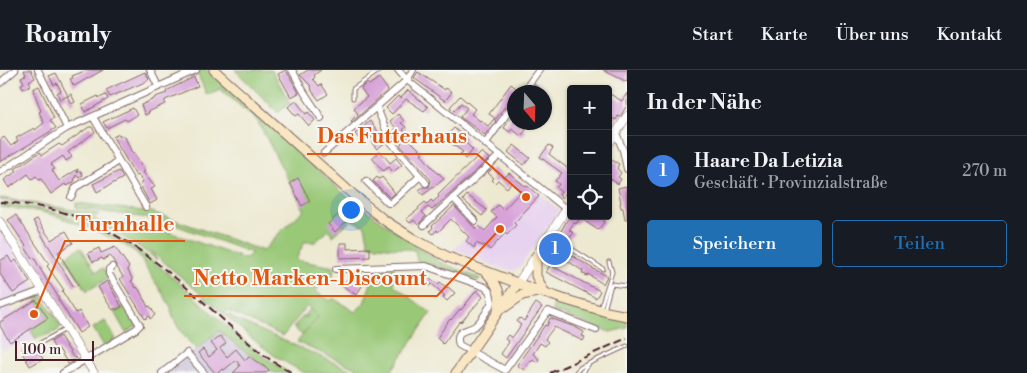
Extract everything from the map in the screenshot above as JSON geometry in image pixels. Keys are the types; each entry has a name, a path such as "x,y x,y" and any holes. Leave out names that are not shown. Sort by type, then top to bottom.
{"main road":[{"path":"214,70 350,192 384,220 412,238 448,257 486,272 602,311 627,316"},
{"path":"536,256 536,276 545,293"},
{"path":"486,272 499,290 500,304 497,313"},
{"path":"456,373 518,283"},
{"path":"497,313 522,294 545,293"}],"street":[{"path":"0,83 15,70"},
{"path":"38,70 67,128"},
{"path":"150,70 158,86"},
{"path":"0,172 67,128 196,70"},
{"path":"292,70 321,118"},
{"path":"398,70 407,80 485,144 567,205"},
{"path":"324,153 377,108 407,80 413,70"},
{"path":"530,84 539,70"},
{"path":"377,108 391,142 426,183"},
{"path":"485,144 507,114"},
{"path":"93,116 146,206"},
{"path":"612,139 627,116"},
{"path":"616,133 625,150 627,169"},
{"path":"424,225 500,155"},
{"path":"72,197 76,187 113,165 118,160"},
{"path":"366,181 388,203 391,203 420,176"},
{"path":"453,198 475,221"},
{"path":"518,283 567,208"},
{"path":"0,222 94,373"},
{"path":"336,269 426,266 484,286 492,297 489,308 475,326 463,330 458,336 459,346 505,370 548,311 596,330"},
{"path":"63,373 140,325 109,274 109,269 112,267"},
{"path":"0,306 43,290"},
{"path":"162,373 187,352 204,373"}],"lane":[{"path":"353,98 352,89 380,70"},
{"path":"550,235 603,269"},
{"path":"602,311 612,272 609,262"},
{"path":"602,311 611,284 627,286"},
{"path":"43,351 40,345 42,342 67,328"},
{"path":"575,373 590,362 627,346"},
{"path":"581,373 590,362"}],"shaded area":[{"path":"527,183 559,210 520,267 516,270 506,270 454,249 479,224 485,229"},
{"path":"0,230 36,287 35,291 0,303"},
{"path":"8,305 13,314 19,311 36,339 3,350 0,346 0,308"},
{"path":"219,330 239,347 274,373 167,373"}],"green space":[{"path":"207,70 348,197 438,261 481,279 478,281 441,267 417,261 415,250 369,245 365,226 351,220 333,236 329,230 315,242 304,242 296,260 334,267 333,276 321,282 316,292 331,301 333,298 355,312 364,303 376,269 394,267 394,285 431,313 390,373 366,373 297,342 318,317 307,306 283,336 228,311 224,314 151,251 157,260 140,247 103,226 63,211 21,202 0,200 0,198 99,214 94,219 110,226 110,224 117,222 166,231 245,259 252,253 172,224 148,218 77,208 76,203 152,212 263,251 304,210 257,120 220,89 207,95 196,71"},
{"path":"235,70 272,70 290,103 278,113"},
{"path":"0,204 41,209 61,214 80,220 117,237 167,272 249,345 290,373 274,373 219,331 197,349 180,330 171,307 137,253 117,241 90,228 53,215 37,211 0,207"},
{"path":"81,247 96,272 103,268 109,278 87,291 65,257"},
{"path":"38,295 40,298 42,297 41,295 61,326 57,331 36,339 30,329 48,318 36,299"},
{"path":"555,301 627,321 627,328 610,332 552,311"},
{"path":"126,305 137,326 126,333 114,312"},
{"path":"310,309 318,317 302,335 293,327"},
{"path":"225,315 230,315 235,319 351,370 348,373 304,373 275,356"},
{"path":"105,321 116,339 104,346 93,328"}],"building":[{"path":"24,70 31,70 35,78 29,81 31,85 23,89 21,84 24,83 21,77 26,75"},
{"path":"87,70 103,70 74,86 70,79 73,78 72,76"},
{"path":"286,70 299,93 291,97 278,74"},
{"path":"308,70 321,70 314,75 313,79 319,86 321,84 328,94 319,100 312,91 311,86 300,75"},
{"path":"603,70 627,70 627,82"},
{"path":"145,72 149,79 145,82 110,97 106,90"},
{"path":"418,72 445,90 446,88 452,92 445,101 414,78"},
{"path":"56,73 68,96 71,94 75,102 71,104 67,96 60,100 57,93 61,91 57,83 54,85 49,76"},
{"path":"194,77 198,86 165,100 165,104 145,115 141,105 167,93 166,91"},
{"path":"379,78 388,90 352,122 358,114 354,108 367,97 361,89 362,87 367,83 369,85"},
{"path":"39,86 54,118 50,120 56,128 0,162 0,140 4,137 11,146 18,141 16,138 34,128 35,130 44,123 33,89"},
{"path":"507,89 507,103 496,119 489,114"},
{"path":"408,90 428,107 424,111 406,99 392,114 386,108 398,96 401,98"},
{"path":"627,93 627,105 616,120 612,118 612,95 622,101"},
{"path":"106,95 108,99 85,112 82,104 98,96 99,98"},
{"path":"460,96 475,109 471,114 480,121 488,126 494,119 496,121 485,135 460,117 467,108 461,103 454,111 450,107"},
{"path":"296,101 306,114 308,112 315,120 309,126 299,114 296,116 288,107"},
{"path":"133,108 137,115 127,121 125,119 107,128 103,122"},
{"path":"398,114 404,121 401,123 406,127 403,130 409,136 407,137 444,179 423,195 419,190 423,187 429,187 431,180 400,145 402,143 396,136 399,134 390,121"},
{"path":"370,121 386,142 377,149 372,143 375,141 369,134 361,141 355,134"},
{"path":"89,127 92,127 95,132 68,152 72,157 66,161 63,156 51,164 55,169 52,170 59,181 78,169 77,173 81,171 83,175 79,178 76,175 74,182 66,186 65,184 51,194 41,179 39,180 36,176 32,179 28,174 9,188 4,180 17,171 15,169 40,152 42,155 59,144 62,146"},
{"path":"454,128 468,140 465,142 473,150 465,159 460,154 463,152 448,141 452,136 449,133"},
{"path":"513,130 526,130 521,136"},
{"path":"119,134 125,137 132,153 145,171 143,172 155,187 151,189 157,200 150,204 142,189 141,183 143,182 138,175 136,176 113,137"},
{"path":"514,145 530,158 524,165 508,152"},
{"path":"549,145 553,148 549,154 567,168 567,191 562,198 559,195 561,192 556,188 559,184 555,181 562,173 540,157"},
{"path":"380,151 390,163 396,158 402,165 393,172 389,167 383,171 372,158"},
{"path":"482,152 489,159 432,210 428,207 422,212 426,216 418,225 414,220 410,223 406,219 425,202 427,204 431,200 433,202 439,197 438,195"},
{"path":"612,160 619,164 617,168 621,173 618,177 621,179 618,184 612,180"},
{"path":"493,168 504,178 509,173 539,196 514,223 516,225 507,235 505,233 490,250 484,245 476,243 474,248 466,241 469,237 451,219 438,232 437,230 433,234 430,231 432,226 454,206 476,229 479,226 485,231 497,217 491,212 498,205 503,210 521,191 511,183 507,188 498,180 495,183 492,180 494,178 488,173"},
{"path":"119,171 123,178 97,192 93,184"},
{"path":"377,177 379,179 382,177 395,193 390,198 373,181"},
{"path":"298,178 310,201 302,206 290,183"},
{"path":"626,186 627,220 625,220 618,188"},
{"path":"467,195 487,210 482,216 463,200"},
{"path":"340,213 347,221 335,232 328,224"},
{"path":"16,215 49,264 47,266 64,290 62,291 76,313 79,311 88,327 79,333 34,257 32,258 8,220"},
{"path":"37,219 51,240 66,231 73,243 58,252 78,284 74,287 33,221"},
{"path":"567,220 579,220 569,230 574,233 566,241 563,239 565,235 561,231"},
{"path":"583,220 605,221 598,230"},
{"path":"554,242 561,246 550,263 546,261 551,253 548,251"},
{"path":"340,243 347,243 347,249 370,248 370,257 340,258"},
{"path":"115,247 129,267 127,269 133,280 131,281 140,291 148,307 150,306 155,315 150,319 149,316 145,319 120,279 123,277 110,255 103,260 102,258 93,262 88,253 99,248 101,253"},
{"path":"567,252 607,276 603,284 588,274 587,276 582,273 583,271 563,258"},
{"path":"8,256 12,263 16,260 30,282 13,293 0,274 0,261"},
{"path":"550,265 600,291 596,298 546,272"},
{"path":"428,277 438,284 440,282 455,293 447,301 443,297 445,296 432,284 430,286 425,282"},
{"path":"349,278 362,286 356,295 343,286"},
{"path":"107,281 122,307 116,310 115,308 113,310 98,287"},
{"path":"477,290 483,297 460,321 443,344 437,338 450,319 461,310"},
{"path":"36,300 48,318 10,342 0,326 0,322"},
{"path":"536,303 542,307 506,358 501,354 509,342 505,339 508,335 512,338 521,325 517,322 518,320 520,318 524,321"},
{"path":"550,318 584,332 582,336 585,337 583,341 554,327 545,339 548,342 545,346 540,343 533,354 539,359 537,362 533,359 530,360 524,370 517,365 545,325 547,326"},
{"path":"60,336 73,357 76,358 68,364 59,349 56,350 51,342"},
{"path":"220,336 226,343 220,348 227,357 236,349 245,360 249,356 269,370 266,373 233,373 240,366 236,360 224,370 222,369 215,373 198,353 203,349 209,357 217,350 211,343"},
{"path":"33,344 43,359 30,366 21,351"}],"railway":[{"path":"0,202 34,206 65,213 93,224 120,238 168,272 263,354 293,373"},
{"path":"550,373 627,338"}],"place":[{"name":"Das Futterhaus","path":"526,197"},
{"name":"Netto Marken-Discount","path":"500,229"},
{"name":"Haare Da Letizia","path":"555,249"},
{"name":"Turnhalle","path":"34,314"}]}
